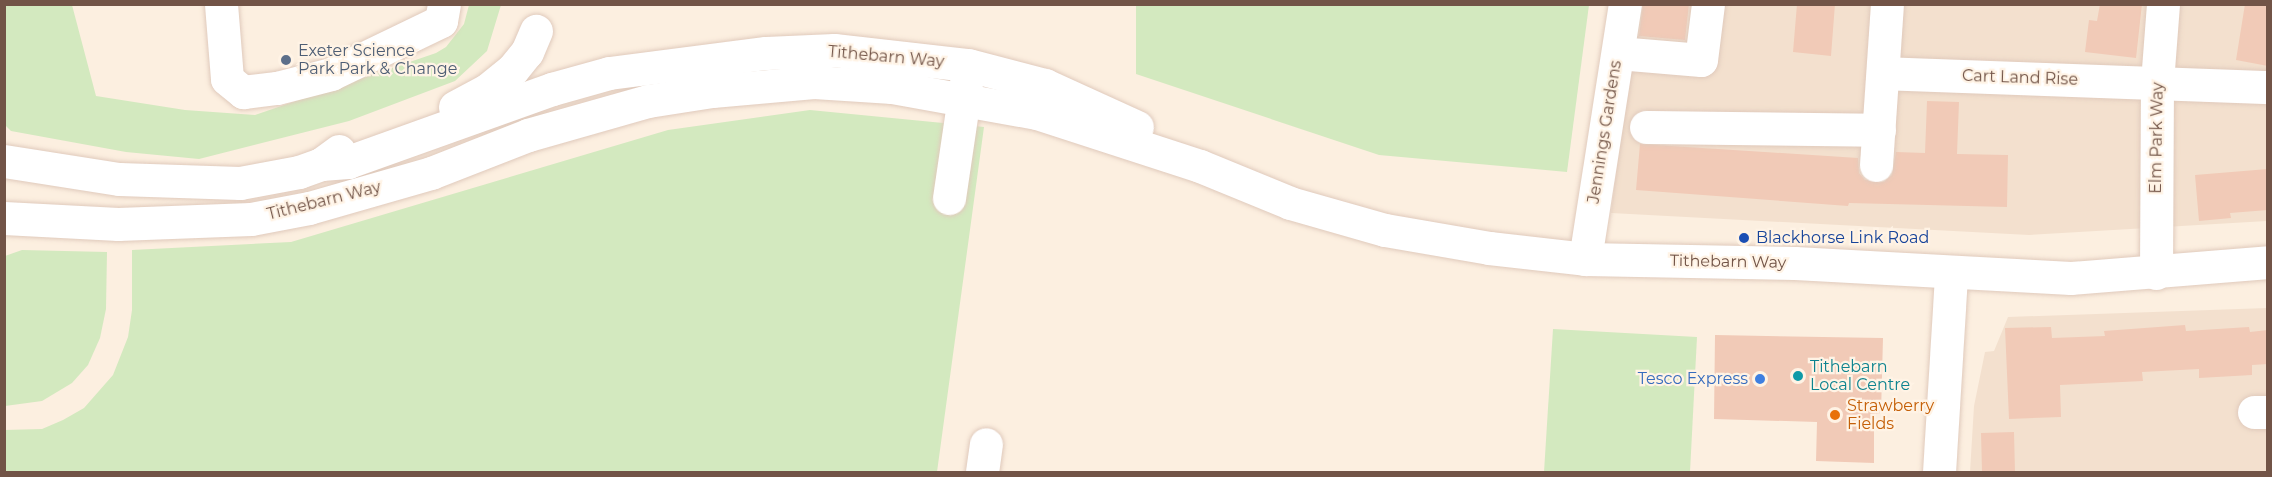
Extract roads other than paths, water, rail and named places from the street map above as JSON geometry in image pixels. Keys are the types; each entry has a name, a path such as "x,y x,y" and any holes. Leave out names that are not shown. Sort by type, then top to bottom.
{"street":[{"path":"221,4 227,79 243,92 331,74 441,21 444,4"},
{"name":"Jennings Gardens","path":"1585,259 1625,4"},
{"path":"1618,53 1701,60 1708,4"},
{"path":"1875,165 1887,4"},
{"name":"Elm Park Way","path":"2156,273 2157,82 2163,4"},
{"path":"528,135 545,116 552,89 536,18"},
{"name":"Tithebarn Way","path":"4,161 119,179 179,183 240,183 299,172 321,164 345,147 470,101 513,69 527,52 536,18"},
{"name":"Tithebarn Way","path":"321,164 348,162 552,89 609,73 766,53 844,51 968,65 1045,85 1158,137 1200,166"},
{"path":"949,198 968,65"},
{"name":"Cart Land Rise","path":"1883,73 2268,87"},
{"name":"Tithebarn Way","path":"4,218 118,224 251,219 309,208 431,173 528,135 648,101 712,91 814,82 892,87 964,98 1037,113 1200,166 1290,203 1385,230 1489,248 1585,259 1795,263 1951,274 2071,279 2268,262"},
{"name":"Tithebarn Way","path":"552,89 574,102 648,101"},
{"path":"1646,127 1879,130"},
{"path":"1938,472 1951,274"}],"place":[{"name":"Exeter Science Park Park & Change","path":"286,60"},
{"name":"Blackhorse Link Road","path":"1744,238"},
{"name":"Tithebarn Local Centre","path":"1798,376"},
{"name":"Tesco Express","path":"1760,379"},
{"name":"Strawberry Fields","path":"1835,415"}]}
